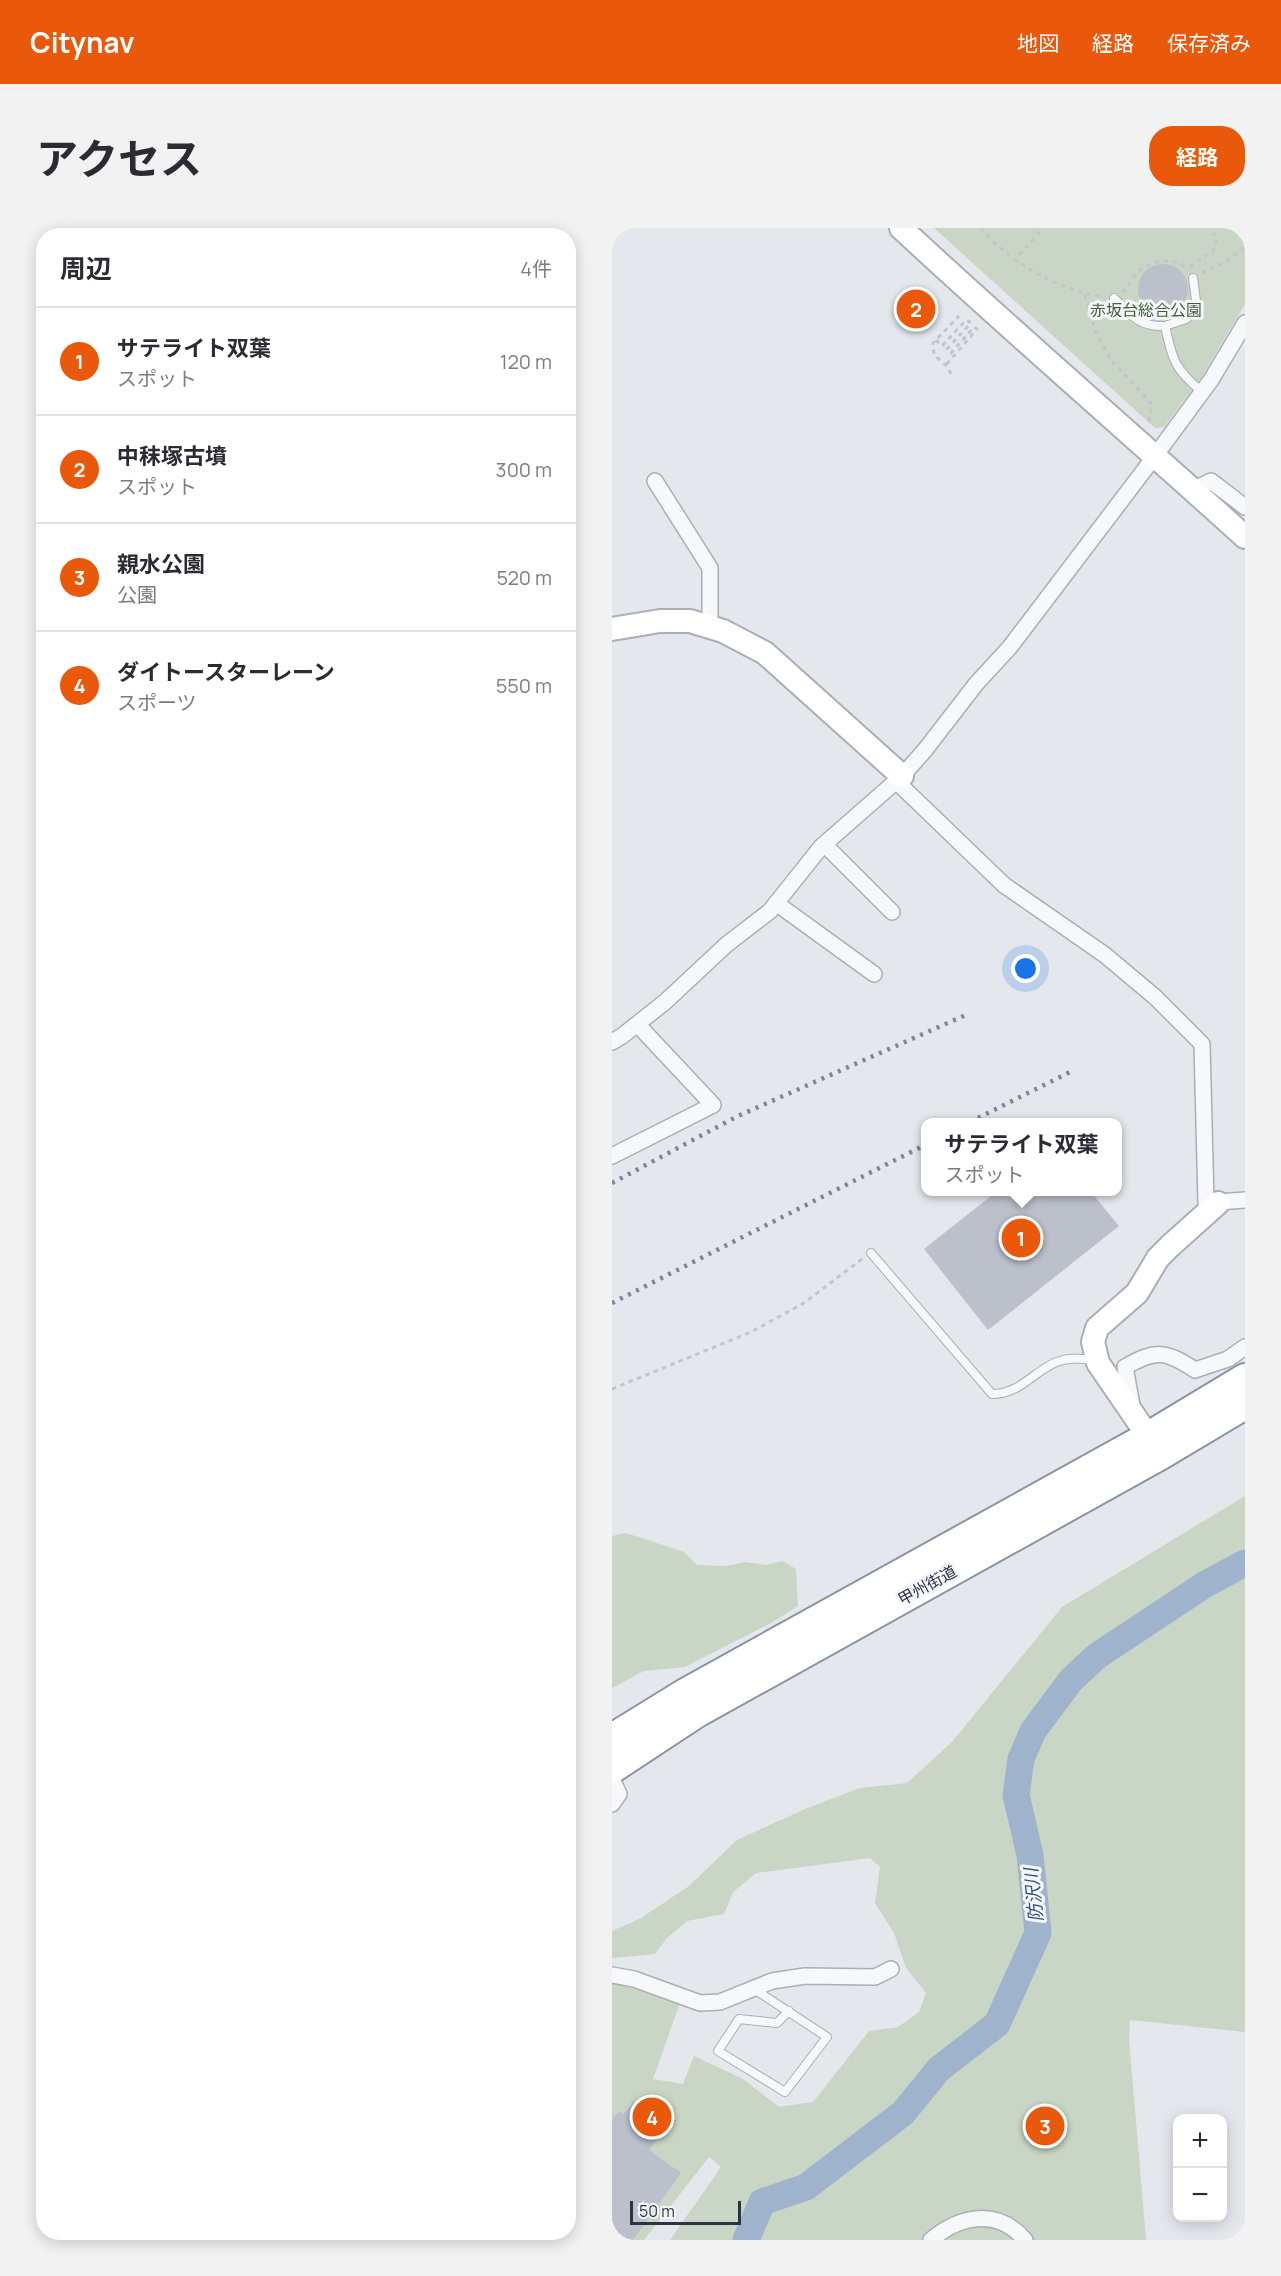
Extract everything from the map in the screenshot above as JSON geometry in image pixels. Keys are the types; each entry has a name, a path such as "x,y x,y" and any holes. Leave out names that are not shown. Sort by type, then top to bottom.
{"highway":[{"name":"甲州街道","path":"612,1769 697,1713 1245,1378"},
{"name":"甲州街道","path":"612,1738 686,1693 1147,1436 1245,1406"}],"street":[{"path":"902,228 1000,320 1245,537"},
{"path":"612,1042 665,1002 726,945 770,911 825,844 899,779 925,750 976,684 1010,647 1155,456 1202,392 1245,323"},
{"path":"1193,490 1211,481 1245,507"},
{"path":"655,482 710,568 710,627"},
{"path":"612,629 660,621 690,621 723,631 765,653 899,779 1004,885 1105,955 1155,997 1202,1044 1206,1203 1245,1200"},
{"path":"825,844 892,912"},
{"path":"776,903 874,974"},
{"path":"612,1156 713,1105 637,1024"},
{"path":"1147,1436 1098,1363 1093,1342 1097,1328 1137,1293 1158,1258 1218,1203"},
{"path":"1147,1436 1125,1367 1145,1356 1172,1355 1195,1370 1228,1359 1245,1347"},
{"path":"612,1779 619,1794 612,1804"},
{"path":"612,1976 634,1979 700,2003 720,2002 772,1982 805,1976 875,1977 891,1969"},
{"path":"931,2240 945,2228 979,2218 997,2220 1018,2232 1025,2240"}],"lane":[{"path":"1114,298 1136,320 1152,326 1165,326 1186,320 1197,308 1194,278"},
{"path":"1165,326 1172,357 1181,374 1202,392"},
{"path":"871,1253 992,1394 1005,1394 1058,1360 1082,1358 1098,1363"},
{"path":"754,1989 789,2011 827,2037 785,2092 718,2051 740,2019 777,2023 789,2011"}],"path":[{"path":"981,228 992,241 1029,269 1085,295 1114,298 1128,287 1135,274 1150,263 1163,260 1176,262 1188,268 1194,278 1226,262 1245,247"},
{"path":"1018,255 1043,228"},
{"path":"1188,268 1217,247 1213,228"},
{"path":"1085,295 1095,330 1111,360 1152,404 1148,426"},
{"path":"951,374 946,365 934,355 933,343 959,316"},
{"path":"936,340 942,346 966,320 971,323 947,349 951,353 974,327 977,329 946,365"},
{"path":"612,1389 751,1332 804,1303 871,1253"}],"green space":[{"name":"赤坂台総合公園","path":"934,228 1245,228 1245,304 1201,378 1164,427 1155,428"},
{"path":"916,289 924,290 931,295 936,302 936,318 931,325 924,330 916,331 908,330 901,325 896,318 895,310 896,302 901,295 908,290"},
{"path":"1245,1496 1245,2032 1130,2020 1129,2038 1146,2240 670,2240 721,2167 709,2157 644,2240 612,2240 612,1982 680,2003 653,2079 683,2084 694,2056 743,2079 779,2107 813,2102 869,2031 898,2027 919,2012 926,1993 906,1968 894,1933 875,1903 880,1867 870,1858 756,1873 733,1892 724,1914 687,1921 667,1938 655,1954 612,1958 612,1931 641,1918 689,1886 737,1840 805,1809 860,1788 907,1783 952,1742 1062,1607"},
{"path":"626,1533 684,1552 697,1565 726,1566 745,1562 766,1565 782,1561 796,1569 798,1606 771,1623 685,1667 644,1671 612,1688 612,1536"}],"building":[{"path":"1163,264 1181,271 1188,289 1181,307 1163,314 1145,307 1138,289 1145,271"},
{"path":"991,1196 1094,1196 1119,1226 988,1330 924,1249"},
{"path":"633,2102 666,2126 649,2150 681,2173 633,2240 612,2240 612,2120 619,2111 624,2114"}],"waterway":[{"name":"防沢川","path":"746,2240 762,2202 806,2187 903,2113 939,2069 997,2024 1038,1933 1030,1855 1016,1795 1021,1759 1033,1731 1071,1680 1097,1656 1204,1585 1245,1563"}],"railway":[{"path":"612,1183 738,1116 968,1014"},
{"path":"978,1118 1070,1072"},
{"path":"612,1303 921,1147"}],"place":[{"name":"中秣塚古墳","path":"916,309"},
{"name":"サテライト双葉","path":"1021,1238"},
{"name":"ダイトースターレーン","path":"652,2117"},
{"name":"親水公園","path":"1045,2126"}]}
